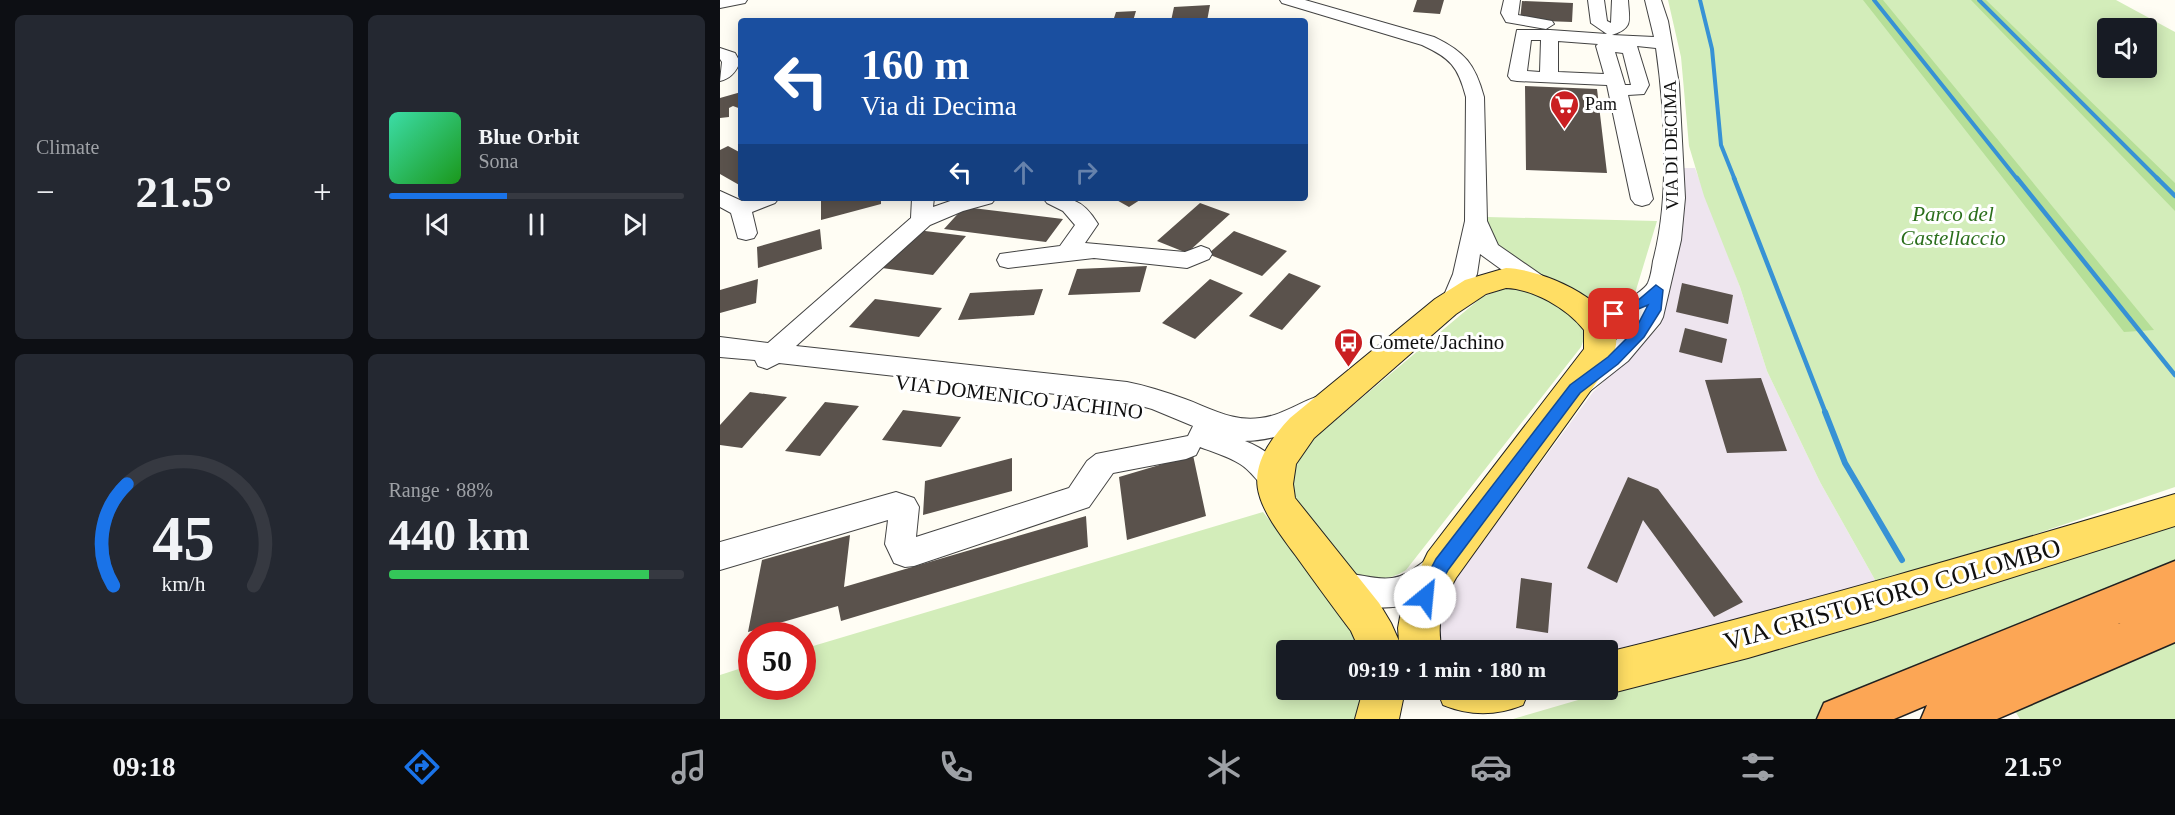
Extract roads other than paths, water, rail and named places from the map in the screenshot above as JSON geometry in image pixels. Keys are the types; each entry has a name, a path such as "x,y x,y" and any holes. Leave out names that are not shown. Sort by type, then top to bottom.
{"highway":[{"path":"1840,719 2175,580"},
{"path":"1944,719 2175,621"}],"main road":[{"path":"1376,640 1369,623 1280,506 1274,478 1280,459 1293,437 1454,300 1484,284 1499,279 1522,279 1542,287 1582,310"},
{"name":"VIA DI DECIMA","path":"1418,640 1419,614 1428,589 1442,565 1575,389 1598,355 1602,340 1598,325 1582,310"},
{"name":"VIA CRISTOFORO COLOMBO","path":"1618,671 1715,647 1874,602 2175,510"},
{"path":"1456,700 1470,719"}],"street":[{"path":"720,3 739,0"},
{"path":"1288,0 1428,41 1447,50 1461,62 1470,78 1475,97 1476,221 1465,274 1454,300"},
{"path":"1512,0 1509,16 1517,21 1600,26 1610,30 1620,27 1620,0"},
{"path":"1596,0 1600,26"},
{"name":"VIA DI DECIMA","path":"1575,389 1613,360 1640,333 1654,310 1656,290 1670,240 1674,198 1670,84 1664,43 1653,0"},
{"path":"1642,199 1616,85 1583,79 1517,75 1523,34 1664,43"},
{"path":"1549,78 1550,36"},
{"path":"1579,37 1583,79"},
{"path":"720,45 738,49"},
{"path":"720,53 729,57 731,62 728,69 720,76"},
{"path":"720,84 738,73"},
{"path":"720,198 741,209 761,201"},
{"path":"766,360 922,209 949,208 974,201"},
{"path":"1060,201 1071,206 1087,224 1068,252"},
{"path":"741,209 746,233"},
{"path":"1476,221 1489,250 1542,287"},
{"path":"1008,260 1068,252 1106,250 1187,260 1201,254"},
{"path":"1582,310 1603,314 1621,313 1641,305 1656,290"},
{"name":"VIA DOMENICO JACHINO","path":"720,347 766,360 1138,409 1178,422 1209,439 1251,456 1274,478"},
{"name":"VIA DOMENICO JACHINO","path":"720,364 766,360 1127,392 1178,406 1217,426 1241,432 1264,430 1285,424 1340,395"},
{"path":"720,556 896,505 904,507 900,544 905,553 914,552 1079,498 1095,468 1106,462 1186,447"},
{"name":"VIA DI DECIMA","path":"1342,586 1382,595 1397,594 1420,584 1442,565"}],"waterway":[{"path":"1700,0 1712,49 1721,145 1735,180"},
{"path":"1874,0 2018,180"},
{"path":"1979,0 2175,196"},
{"path":"1734,178 1826,414"},
{"path":"2017,178 2175,375"},
{"path":"1825,412 1845,463 1902,560"}],"place":[{"name":"Pam","path":"1564,130"},
{"name":"Comete/Jachino","path":"1348,368"}],"park label":[{"name":"Parco del Castellaccio","path":"1953,226"}]}
